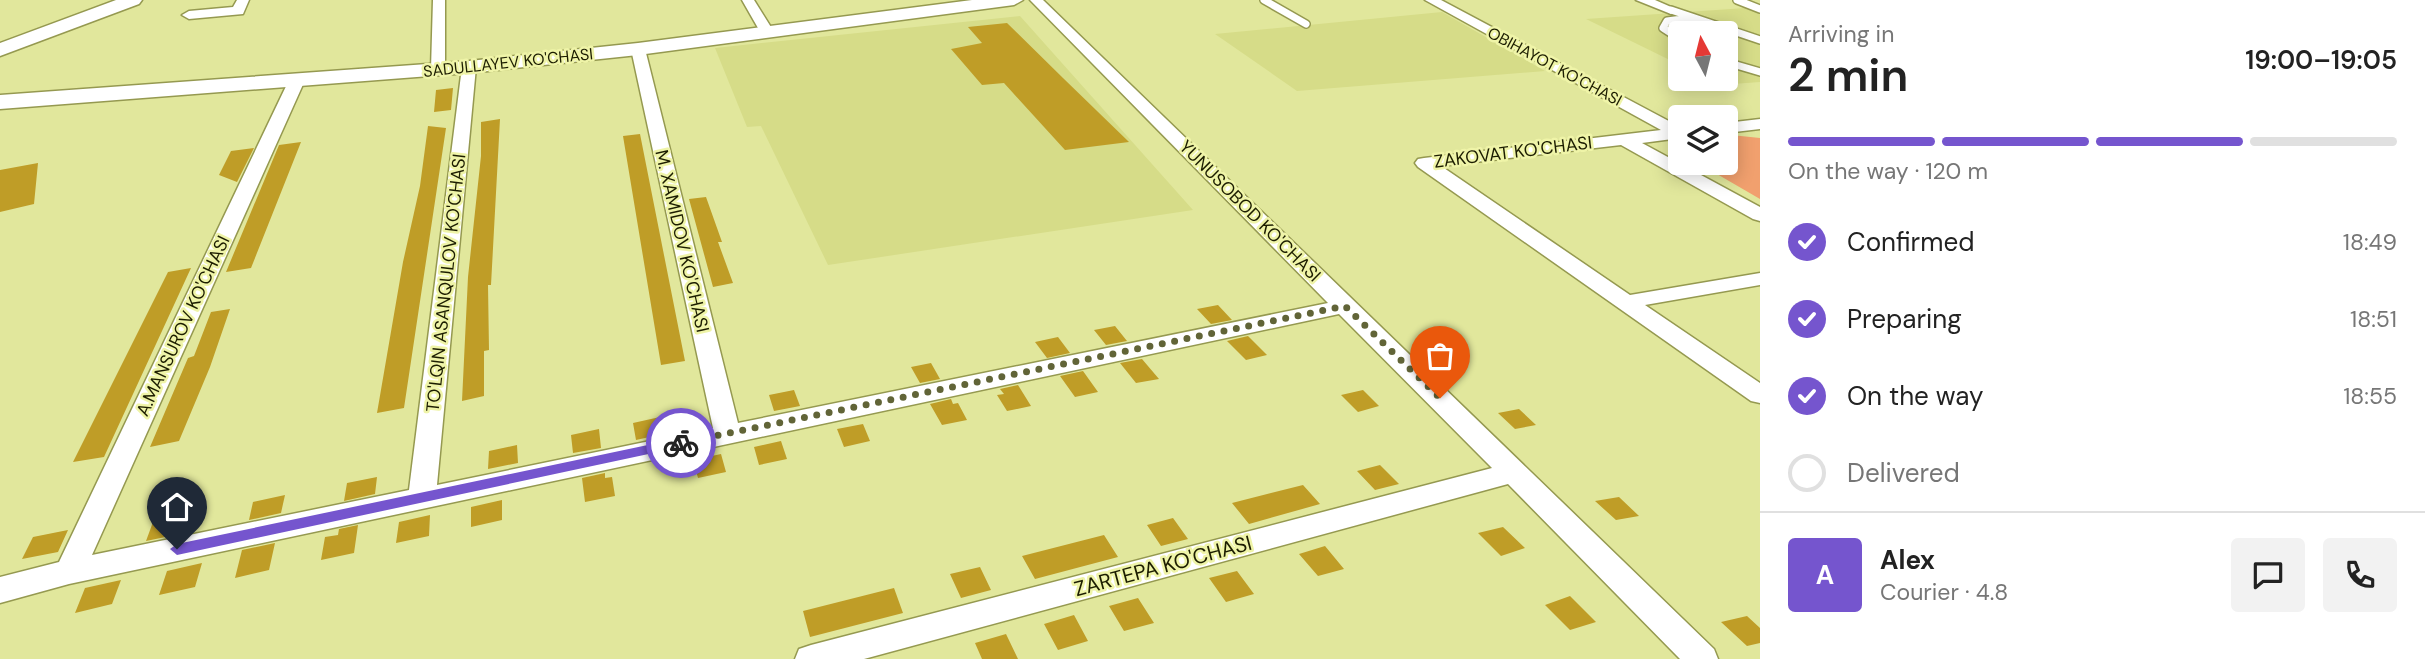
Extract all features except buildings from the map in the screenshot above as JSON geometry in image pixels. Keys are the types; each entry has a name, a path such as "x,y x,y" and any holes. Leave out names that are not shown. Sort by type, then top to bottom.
{"main road":[{"path":"0,41 107,0"},
{"path":"0,50 133,0"},
{"name":"SADULLAYEV KO'CHASI","path":"0,102 469,67 638,49 1014,0"}],"street":[{"path":"189,15 239,11 243,0"},
{"path":"438,69 439,0"},
{"path":"748,0 767,32"},
{"name":"YUNUSOBOD KO'CHASI","path":"1036,0 1516,472 1702,659"},
{"name":"OBIHAYOT KO'CHASI","path":"1431,0 1668,127"},
{"path":"1643,0 1671,10"},
{"name":"M. XAMIDOV KO'CHASI","path":"638,49 727,433"},
{"name":"TO'LQIN ASANQULOV KO'CHASI","path":"422,498 469,67"},
{"name":"A.MANSUROV KO'CHASI","path":"69,572 297,80"},
{"path":"1738,127 1759,125"},
{"name":"ZAKOVAT KO'CHASI","path":"1668,134 1424,163 1760,396"},
{"path":"1621,138 1760,215"},
{"path":"1627,302 1760,279"},
{"path":"0,590 69,572 727,433 1345,306"},
{"name":"ZARTEPA KO'CHASI","path":"811,659 1516,472"}],"lane":[{"path":"1264,0 1306,24"},
{"path":"1737,0 1760,9"},
{"path":"1671,10 1760,40"},
{"path":"1668,32 1663,28 1667,21 1693,18"},
{"path":"1738,66 1760,72"}],"shaded area":[{"path":"1745,8 1760,14 1760,82 1738,84 1738,21 1668,21 1668,59 1586,19"},
{"path":"1442,12 1545,71 1297,91 1215,34"},
{"path":"1020,16 1193,210 828,265 761,126 747,127 715,48"},
{"path":"1738,136 1760,138 1760,199 1719,175 1738,175"}],"way so far":[{"path":"681,443 1345,306 1440,398"}],"route":[{"path":"177,549 681,443"}]}
